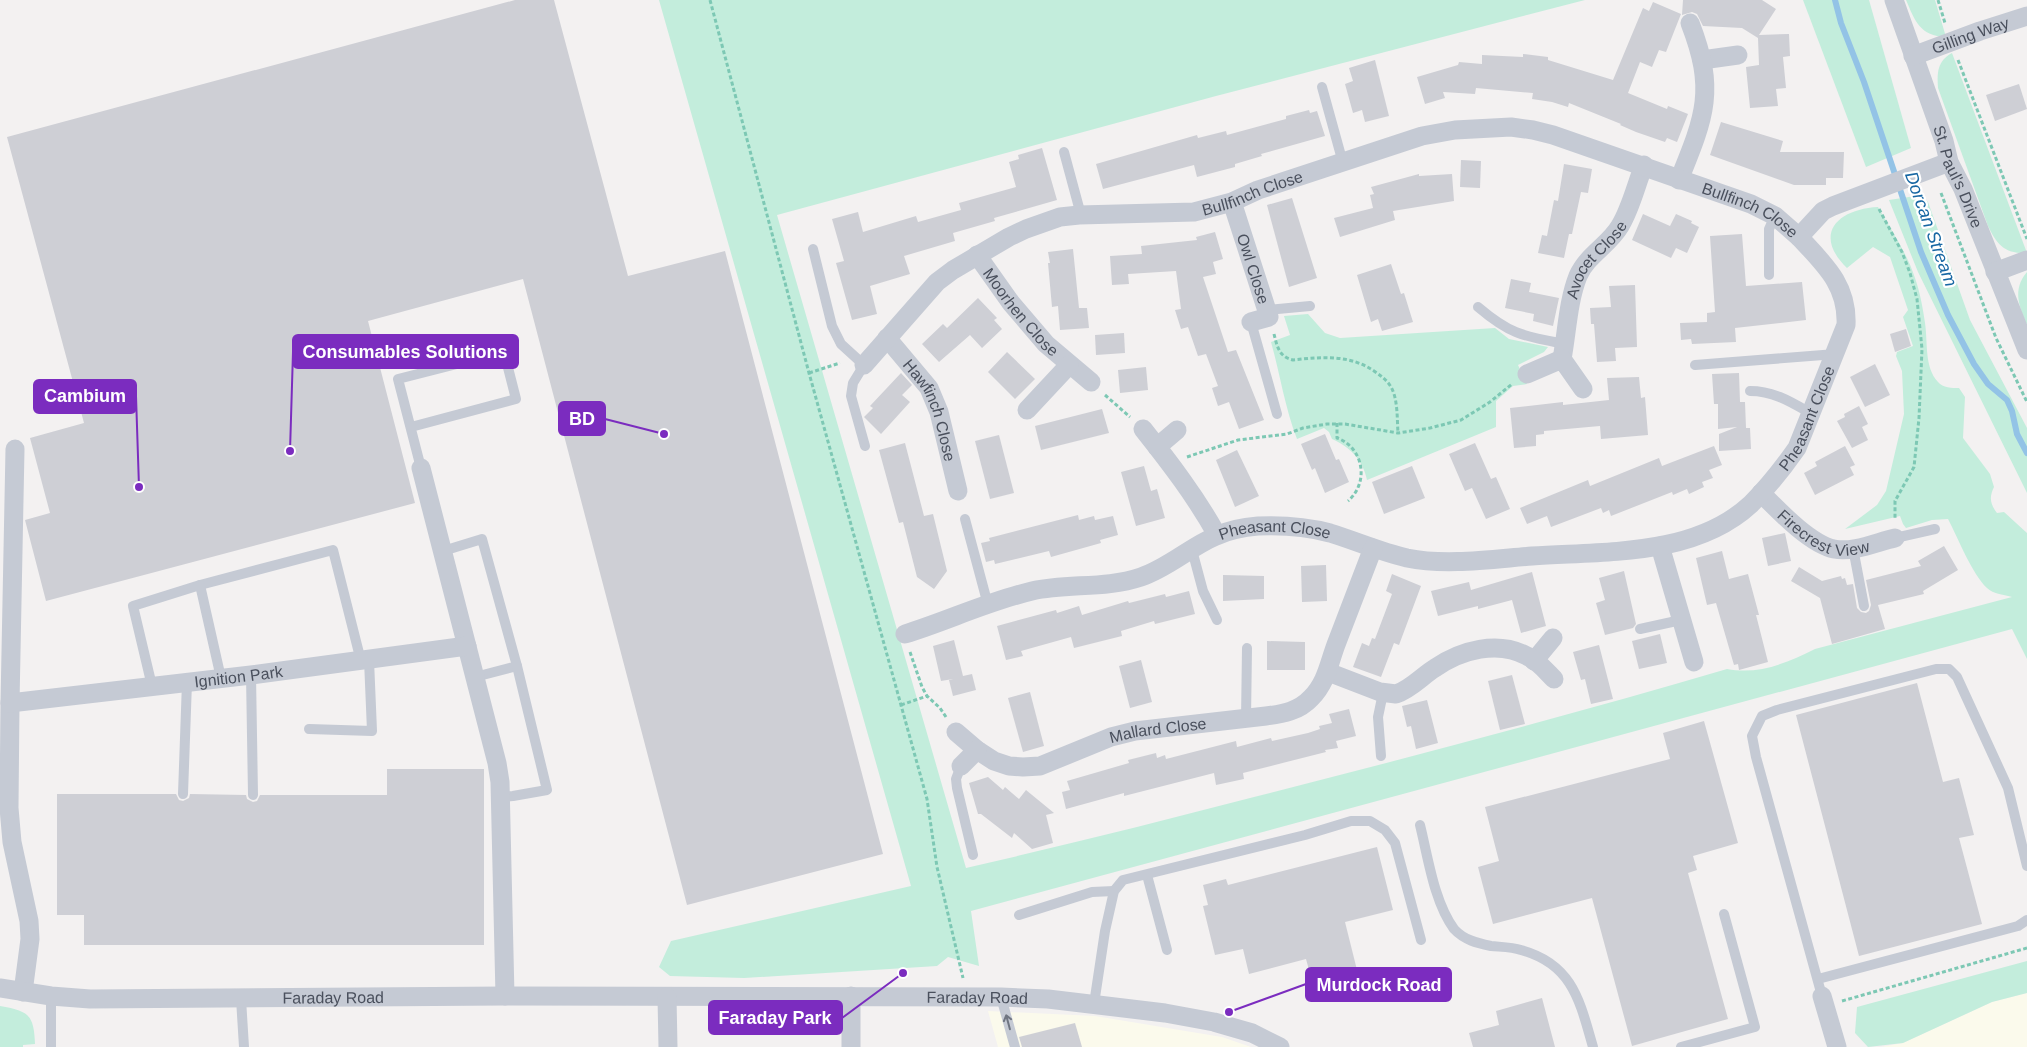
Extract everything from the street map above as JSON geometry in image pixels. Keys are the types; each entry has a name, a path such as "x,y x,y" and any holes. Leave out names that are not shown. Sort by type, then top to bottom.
{"street":[{"name":"St. Paul's Drive","path":"1894,0 1944,141 1949,162 1963,189 2027,350"},
{"name":"Gilling Way","path":"1913,56 2027,16"},
{"name":"Bullfinch Close","path":"1679,180 1697,136 1705,107 1706,83 1702,60 1690,23"},
{"path":"1702,60 1738,55"},
{"name":"Bullfinch Close","path":"864,366 937,282 977,255 1009,237 1036,225 1060,217 1081,215 1194,212 1232,202 1258,190 1422,136 1455,130 1492,127 1526,129 1546,133 1644,165 1679,180 1751,204 1775,216 1800,236 1823,211 1949,162"},
{"name":"Avocet Close","path":"1563,351 1573,291 1578,276 1584,265 1610,240 1620,226 1644,165"},
{"name":"Owl Close","path":"1232,202 1268,313 1251,322"},
{"name":"Pheasant Close","path":"905,634 1034,591 1122,582 1143,576 1217,535 1240,529 1286,527 1327,532 1373,548 1424,560 1472,560 1640,549 1660,546 1713,528 1741,511 1761,493 1784,467 1797,448 1836,354 1846,324 1847,310 1843,294 1828,269 1800,236"},
{"name":"Moorhen Close","path":"977,255 1030,326 1069,365 1091,382"},
{"path":"1995,272 2027,260"},
{"name":"Hawfinch Close","path":"887,338 930,388 939,412 958,492"},
{"path":"1527,374 1563,351 1583,389"},
{"name":"Moorhen Close","path":"1027,410 1069,365"},
{"path":"1143,429 1202,508 1217,535"},
{"path":"1157,447 1177,430"},
{"path":"15,449 9,808 12,842 29,921 30,939 23,992"},
{"path":"421,468 497,763 500,796 505,996"},
{"name":"Firecrest View","path":"1761,493 1786,518 1819,543 1834,549 1853,548 1895,538"},
{"path":"1660,546 1694,662"},
{"name":"Mallard Close","path":"956,732 977,750 994,761 1009,766 1040,766 1111,737 1135,731 1285,713 1299,708 1311,698 1322,684 1328,672 1336,644 1373,548"},
{"path":"1534,660 1554,638"},
{"name":"Ignition Park","path":"10,703 251,675 467,646"},
{"path":"1328,672 1390,694 1400,692 1435,668 1466,652 1501,648 1515,650 1534,660 1554,679"},
{"path":"961,766 977,750"},
{"name":"Faraday Road","path":"0,988 51,996 90,999 505,996 1001,997 1094,1004 1165,1013 1214,1022 1252,1033 1280,1047"},
{"path":"1822,994 1837,1047"},
{"path":"850,996 852,1047"},
{"path":"667,997 668,1047"}],"lane":[{"path":"1322,86 1343,163"},
{"path":"1064,152 1081,215"},
{"path":"1769,275 1769,229 1775,216"},
{"path":"813,249 832,326 841,344 864,366 852,383 851,396 865,446"},
{"path":"1268,313 1310,306"},
{"path":"1478,307 1499,325 1522,336 1563,351"},
{"path":"1251,322 1277,414"},
{"path":"411,427 516,399 504,352 398,379 421,468"},
{"path":"1695,365 1836,354"},
{"path":"1750,391 1765,391 1781,396 1812,414"},
{"path":"965,520 988,605"},
{"path":"1895,538 1934,529"},
{"path":"443,551 482,539 517,666 547,790 513,796 500,796"},
{"path":"1853,548 1864,606"},
{"path":"152,686 133,606 200,585 333,550 365,660 372,731 309,729"},
{"path":"1192,550 1203,591 1217,620"},
{"path":"200,585 222,678"},
{"path":"1640,630 1681,620"},
{"path":"1246,718 1247,648"},
{"path":"475,677 517,666"},
{"path":"2027,866 2008,788 1957,677 1949,669 1927,671 1776,710 1762,716 1752,736 1756,757 1822,994 2018,926 2027,920"},
{"path":"251,675 253,795"},
{"path":"183,794 187,682"},
{"path":"1381,756 1378,717 1383,692"},
{"path":"961,766 956,779 957,788 973,855"},
{"path":"1094,1004 1105,931 1114,891 1123,880 1351,821 1370,821 1385,830 1395,843 1421,940"},
{"path":"1420,825 1438,898 1455,930 1471,941 1520,949 1541,957 1561,971 1572,985 1580,1000 1593,1047"},
{"path":"1147,875 1167,950"},
{"path":"1019,914 1092,892 1114,891"},
{"path":"1681,1047 1756,1027 1724,914"},
{"path":"51,996 51,1047"},
{"path":"1001,997 1015,1047"},
{"path":"241,999 244,1047"}],"path":[{"path":"710,0 809,373 927,799 937,867 967,996"},
{"path":"1938,0 1951,42 2027,240"},
{"path":"1871,192 1902,252 1917,299 1920,321 1922,359 1917,445 1914,467 1895,501 1895,538"},
{"path":"1268,313 1278,351 1286,359 1338,357 1369,368 1384,378 1392,388 1395,399 1398,433"},
{"path":"809,373 848,361 864,366"},
{"path":"1170,463 1238,440 1287,434 1304,428 1337,423 1398,433 1430,428 1461,420 1475,413 1511,384 1527,374"},
{"path":"1091,382 1143,429"},
{"path":"1337,423 1336,438 1342,440 1352,449 1362,471 1359,488 1348,500"},
{"path":"905,634 922,687 927,696 940,708 956,732"},
{"path":"901,705 927,696"},
{"path":"1822,994 2027,948"}],"shaded area":[{"path":"2027,993 2027,1047 1881,1047 1903,1043 1992,1002"},
{"path":"988,1011 1095,1016 1222,1037 1251,1047 998,1047"}],"green space":[{"path":"659,0 1585,0 1216,96 777,215 966,868 1146,825 1372,767 1727,669 1762,669 1794,659 1815,649 2012,597 1992,592 1981,582 1948,519 1932,520 1906,528 1900,516 1845,529 1877,505 1886,491 1904,414 1902,371 1896,356 1897,352 1913,346 1903,317 1908,310 1890,257 1873,247 1847,268 1837,256 1831,244 1831,234 1834,225 1841,218 1864,209 1878,207 1912,269 1922,306 1930,369 1940,384 1959,388 1965,397 1963,438 1990,474 1994,487 1991,494 1993,507 1997,513 2004,512 2027,533 2027,659 2012,629 971,911 979,966 948,957 937,966 744,978 670,976 659,967 671,941 911,886"},
{"path":"1803,0 1869,0 1911,148 1866,167"},
{"path":"1906,0 1935,0 1946,37 1930,34 1924,30 1912,15"},
{"path":"1952,53 2027,253 2007,250 1998,243 1988,226 1938,88 1939,68 1943,60"},
{"path":"1922,195 1928,202 1970,320 2027,428 2027,493 1918,272 1889,200"},
{"path":"2027,272 2027,325 2018,298 2018,291 2022,278"},
{"path":"1308,314 1325,333 1340,338 1495,328 1509,339 1548,347 1544,352 1518,365 1527,384 1513,386 1496,401 1496,427 1367,480 1362,466 1355,455 1332,439 1329,432 1324,428 1297,439 1271,342 1290,335 1284,316"},
{"path":"2027,961 2027,993 1992,1002 1903,1043 1868,1047 1855,1033 1857,1007"},
{"path":"0,1006 23,1012 28,1016 33,1026 35,1044 23,1045 23,1047 0,1047"}],"building":[{"path":"515,0 554,0 628,276 725,251 883,854 687,905 523,279 368,321 415,503 46,601 25,520 50,513 30,438 84,423 7,137"},
{"path":"1683,0 1762,0 1776,9 1759,35 1789,34 1790,56 1783,57 1786,88 1776,89 1778,106 1750,108 1746,67 1759,65 1758,38 1742,28 1703,26 1697,14 1692,12 1682,15"},
{"path":"1653,2 1681,14 1666,52 1659,50 1652,67 1640,62 1628,93 1667,109 1668,106 1688,114 1677,142 1667,138 1665,142 1636,132 1569,103 1568,107 1532,99 1533,93 1476,88 1475,94 1443,92 1445,98 1425,104 1417,77 1458,65 1459,62 1482,64 1482,55 1523,57 1523,54 1548,57 1548,60 1613,80 1643,8 1649,11"},
{"path":"1375,60 1389,116 1365,122 1362,110 1353,113 1345,84 1353,81 1349,68"},
{"path":"2019,84 2027,109 1995,121 1986,95"},
{"path":"1309,110 1310,113 1317,111 1325,136 1261,154 1262,156 1235,164 1235,167 1197,177 1194,165 1103,189 1096,164 1197,135 1198,138 1226,131 1227,135 1286,119 1286,116"},
{"path":"1721,122 1783,141 1780,152 1844,152 1843,178 1826,178 1826,185 1794,185 1710,155"},
{"path":"1042,148 1057,200 994,218 995,221 953,233 955,241 904,256 910,274 870,286 877,314 852,320 836,263 844,261 832,219 858,212 863,232 916,216 918,222 961,210 959,203 1016,187 1009,162 1019,159 1018,155"},
{"path":"1461,160 1481,161 1480,188 1460,187"},
{"path":"1564,164 1592,169 1588,193 1581,192 1572,234 1569,234 1564,258 1538,253 1542,235 1547,236 1554,200 1558,201"},
{"path":"1419,174 1419,176 1452,174 1454,201 1393,211 1395,220 1340,237 1334,218 1373,208 1370,195 1374,194 1371,187"},
{"path":"1292,198 1317,278 1289,287 1267,205"},
{"path":"1643,214 1670,226 1676,214 1692,221 1691,223 1699,227 1687,253 1676,248 1671,258 1632,240"},
{"path":"1215,232 1223,259 1213,262 1216,274 1203,277 1228,352 1236,350 1264,420 1239,429 1229,402 1218,406 1212,388 1218,386 1206,354 1198,356 1188,327 1181,329 1175,310 1181,309 1176,271 1128,274 1129,284 1112,285 1110,256 1142,254 1141,246 1197,240 1196,237"},
{"path":"1742,234 1746,286 1802,282 1806,320 1735,328 1736,342 1692,344 1691,339 1681,340 1680,323 1707,322 1707,313 1715,312 1710,236"},
{"path":"1073,249 1079,308 1087,308 1089,328 1060,330 1058,306 1052,307 1048,252"},
{"path":"1391,264 1401,294 1404,293 1413,322 1382,331 1378,319 1371,322 1357,275"},
{"path":"1511,279 1531,283 1529,292 1559,298 1553,326 1533,321 1534,314 1505,308"},
{"path":"1635,285 1637,347 1615,348 1616,361 1597,362 1594,324 1591,324 1590,308 1611,307 1609,286"},
{"path":"978,298 997,318 994,320 1002,329 982,348 970,335 939,362 922,344 943,324 947,328"},
{"path":"1906,329 1911,346 1895,352 1890,334"},
{"path":"1124,333 1125,353 1096,355 1095,335"},
{"path":"1007,352 1035,379 1015,399 988,372"},
{"path":"1875,364 1890,395 1865,407 1850,377"},
{"path":"1146,367 1148,390 1120,393 1118,370"},
{"path":"901,373 912,385 902,395 910,402 881,434 864,417 873,408 870,406"},
{"path":"1739,373 1740,402 1745,402 1746,428 1750,428 1751,449 1719,451 1719,434 1737,427 1718,429 1718,404 1714,404 1712,374"},
{"path":"1639,377 1641,398 1645,397 1648,435 1601,439 1600,426 1544,431 1544,434 1536,435 1536,446 1514,448 1510,408 1563,402 1563,405 1609,400 1607,378"},
{"path":"1859,406 1868,424 1862,427 1868,440 1852,448 1837,421 1845,417 1844,414"},
{"path":"1102,409 1109,433 1041,450 1035,426"},
{"path":"1325,434 1336,460 1339,459 1349,482 1325,493 1315,468 1312,470 1301,444"},
{"path":"999,435 1014,493 990,499 975,441"},
{"path":"905,443 924,516 933,514 947,571 934,589 917,577 903,522 899,523 879,450"},
{"path":"1475,443 1491,479 1496,477 1510,509 1486,519 1472,488 1465,491 1449,454"},
{"path":"1714,446 1722,465 1709,470 1713,478 1702,482 1704,487 1689,494 1687,489 1673,495 1672,492 1611,516 1609,510 1603,513 1601,508 1551,527 1547,516 1527,524 1520,508 1588,480 1590,486 1659,458 1662,466"},
{"path":"1845,446 1855,465 1850,467 1854,475 1815,495 1804,473 1817,466 1815,462"},
{"path":"1237,450 1259,496 1235,507 1216,460"},
{"path":"1144,466 1151,491 1157,489 1165,518 1136,526 1121,472"},
{"path":"1412,466 1425,498 1384,514 1372,482"},
{"path":"1078,515 1079,520 1094,516 1095,520 1113,516 1118,535 1100,540 1101,543 1051,557 1049,551 995,564 994,560 986,562 981,543 990,541 989,538"},
{"path":"1785,533 1791,561 1768,566 1762,538"},
{"path":"1944,546 1958,570 1923,591 1924,594 1878,605 1885,629 1832,644 1820,598 1791,581 1799,567 1822,581 1841,576 1842,579 1845,578 1847,585 1853,584 1857,608 1861,612 1866,613 1871,605 1866,580 1921,566 1918,561"},
{"path":"1722,551 1729,579 1748,574 1759,615 1756,615 1768,662 1739,670 1738,664 1734,665 1716,603 1707,605 1696,558"},
{"path":"1326,565 1327,601 1302,602 1301,566"},
{"path":"1624,571 1636,624 1633,628 1605,635 1596,603 1605,600 1599,578"},
{"path":"1532,572 1546,626 1521,633 1512,600 1478,609 1478,606 1438,616 1431,591 1469,582 1471,590"},
{"path":"1392,574 1421,586 1399,645 1394,643 1381,677 1353,667 1362,643 1369,646 1372,638 1375,639 1392,594 1386,591"},
{"path":"1223,575 1264,576 1264,599 1223,601"},
{"path":"1189,591 1195,614 1155,624 1154,621 1121,631 1122,636 1074,648 1071,637 1021,651 1023,656 1006,660 997,626 1056,610 1057,613 1079,606 1082,615 1128,601 1129,603 1165,594 1166,597"},
{"path":"1660,634 1667,663 1639,669 1632,641"},
{"path":"954,640 963,676 972,674 976,690 953,696 949,680 953,679 941,681 933,646"},
{"path":"1267,641 1305,642 1305,670 1267,670"},
{"path":"1599,645 1613,699 1591,704 1585,679 1581,680 1573,652"},
{"path":"1141,660 1152,702 1130,708 1119,666"},
{"path":"1512,675 1525,724 1500,730 1488,681"},
{"path":"1917,683 1943,782 1959,778 1974,835 1959,838 1982,924 1859,956 1796,715"},
{"path":"1030,692 1044,746 1023,752 1008,698"},
{"path":"1427,700 1438,743 1416,749 1411,726 1407,727 1402,706"},
{"path":"1349,709 1356,736 1336,741 1338,748 1243,773 1244,779 1216,785 1214,773 1124,796 1124,793 1066,809 1062,792 1070,790 1067,781 1129,763 1128,760 1156,753 1157,758 1165,755 1166,759 1236,741 1237,747 1271,738 1272,741 1308,733 1320,729 1319,726 1332,723 1329,714"},
{"path":"1704,721 1738,843 1693,856 1697,870 1688,873 1728,1019 1632,1046 1592,898 1493,924 1478,867 1499,861 1485,807 1670,759 1663,733"},
{"path":"387,769 484,769 484,945 84,945 84,915 57,915 57,794 176,794 179,800 183,801 189,798 190,794 246,795 247,799 253,802 257,801 260,795 387,795"},
{"path":"988,777 1003,790 1005,787 1019,799 1026,790 1054,813 1046,815 1053,843 1032,849 1014,833 1012,838 981,814 978,814 969,783"},
{"path":"1377,847 1393,910 1345,922 1357,970 1312,981 1306,959 1249,974 1243,949 1215,955 1203,906 1208,905 1203,885 1226,879 1228,885"},
{"path":"1542,998 1555,1047 1473,1047 1469,1033 1499,1025 1496,1011"},
{"path":"1075,1023 1082,1047 1022,1047 1019,1037"}],"waterway":[{"name":"Dorcan Stream","path":"1835,0 1841,23 1864,82 1921,252 1948,315 1974,364 1988,384 2007,400 2012,411 2017,434 2027,453"}],"place":[{"name":"BD","path":"664,434"},
{"name":"Consumables Solutions","path":"290,451"},
{"name":"Cambium","path":"139,487"},
{"name":"Faraday Park","path":"903,973"},
{"name":"Murdock Road","path":"1229,1012"}]}
